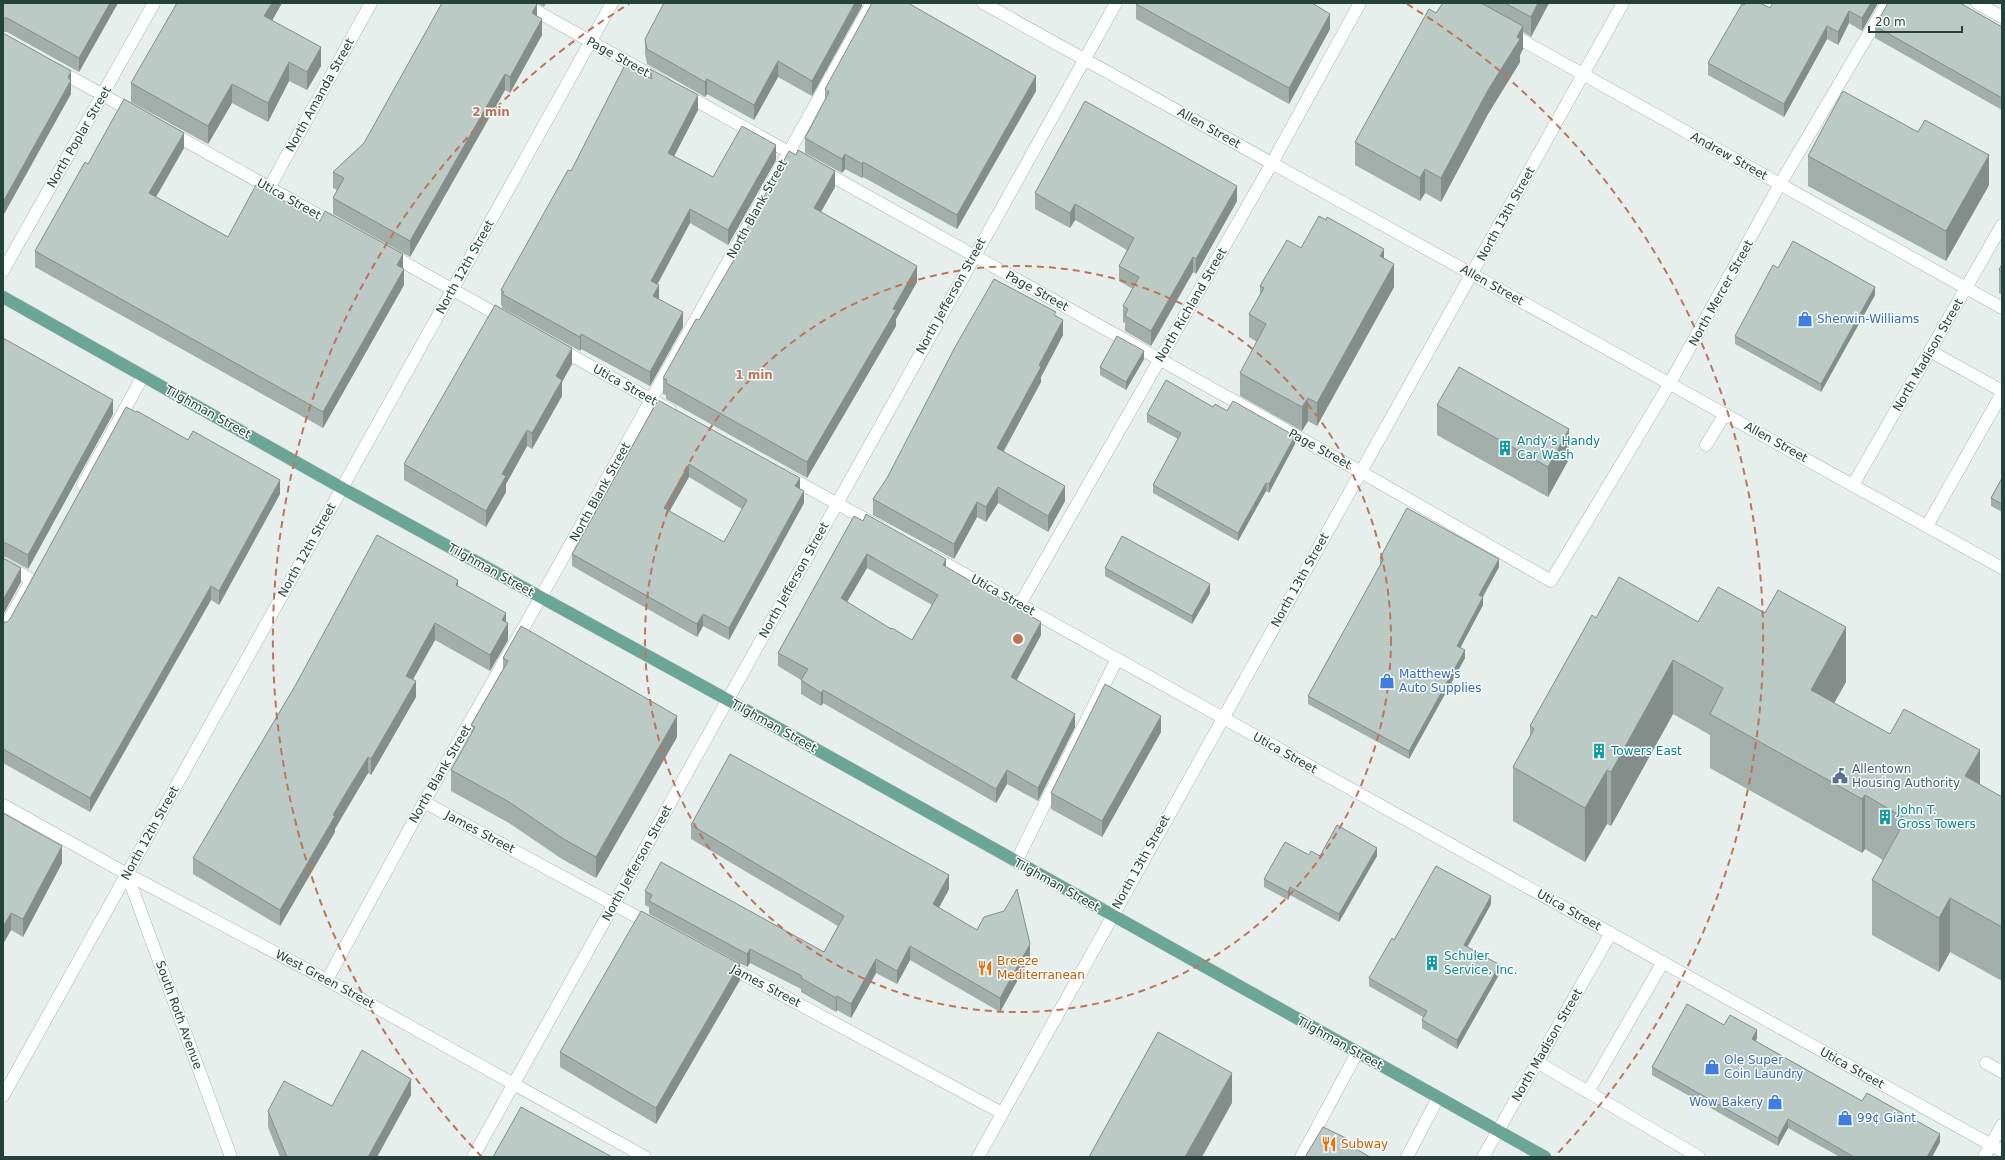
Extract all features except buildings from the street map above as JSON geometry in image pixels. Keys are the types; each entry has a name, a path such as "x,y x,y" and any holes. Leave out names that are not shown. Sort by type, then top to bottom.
{"main road":[{"name":"Tilghman Street","path":"3,297 342,488 728,700 1545,1157"}],"street":[{"name":"North Poplar Street","path":"3,270 154,3"},
{"name":"North Amanda Street","path":"269,188 371,3"},
{"name":"Page Street","path":"522,3 1361,472 1551,581"},
{"name":"North 12th Street","path":"3,1096 612,3"},
{"name":"North Blank Street","path":"327,980 424,802 541,597 872,3"},
{"name":"Allen Street","path":"983,3 2002,568"},
{"name":"North Jefferson Street","path":"473,1157 836,503 1116,3"},
{"name":"North Richland Street","path":"1020,604 1272,163 1360,3"},
{"name":"North 13th Street","path":"978,1157 1111,915 1623,3"},
{"name":"North Mercer Street","path":"1551,581 1670,384 1780,184 1887,3"},
{"path":"1977,3 2002,17"},
{"name":"Andrew Street","path":"1496,26 2002,308"},
{"path":"50,65 145,118"},
{"name":"Utica Street","path":"158,126 344,229"},
{"name":"North Madison Street","path":"1853,485 2002,225"},
{"path":"378,248 514,324"},
{"name":"Utica Street","path":"548,343 678,415"},
{"path":"1927,526 2002,392 1930,351"},
{"path":"76,498 143,376"},
{"path":"1706,445 1725,414"},
{"path":"774,468 890,533"},
{"name":"Utica Street","path":"923,551 1020,604 1222,719 1611,933 2002,1151"},
{"path":"3,564 32,580"},
{"path":"3,630 39,566"},
{"path":"1016,862 1117,659"},
{"name":"James Street","path":"424,802 662,930"},
{"name":"West Green Street","path":"3,805 127,874 327,980 645,1157"},
{"name":"South Roth Avenue","path":"127,874 231,1157"},
{"name":"North Madison Street","path":"1483,1157 1611,933"},
{"name":"James Street","path":"718,961 1002,1114"},
{"path":"1588,1092 1663,962"},
{"path":"1301,1157 1357,1053"},
{"path":"1537,1062 1699,1157"},
{"path":"1986,1063 2002,1072"},
{"path":"1407,1157 1438,1098"},
{"path":"1984,1157 2002,1125"}],"place":[{"name":"Sherwin-Williams","path":"1805,319"},
{"name":"Andy’s Handy Car Wash","path":"1505,448"},
{"name":"Matthew's Auto Supplies","path":"1387,681"},
{"name":"Towers East","path":"1599,751"},
{"name":"Allentown Housing Authority","path":"1840,776"},
{"name":"John T. Gross Towers","path":"1885,817"},
{"name":"Schuler Service, Inc.","path":"1432,963"},
{"name":"Breeze Mediterranean","path":"985,968"},
{"name":"Ole Super Coin Laundry","path":"1712,1067"},
{"name":"Wow Bakery","path":"1775,1102"},
{"name":"99¢ Giant","path":"1845,1118"},
{"name":"Subway","path":"1329,1144"}]}
